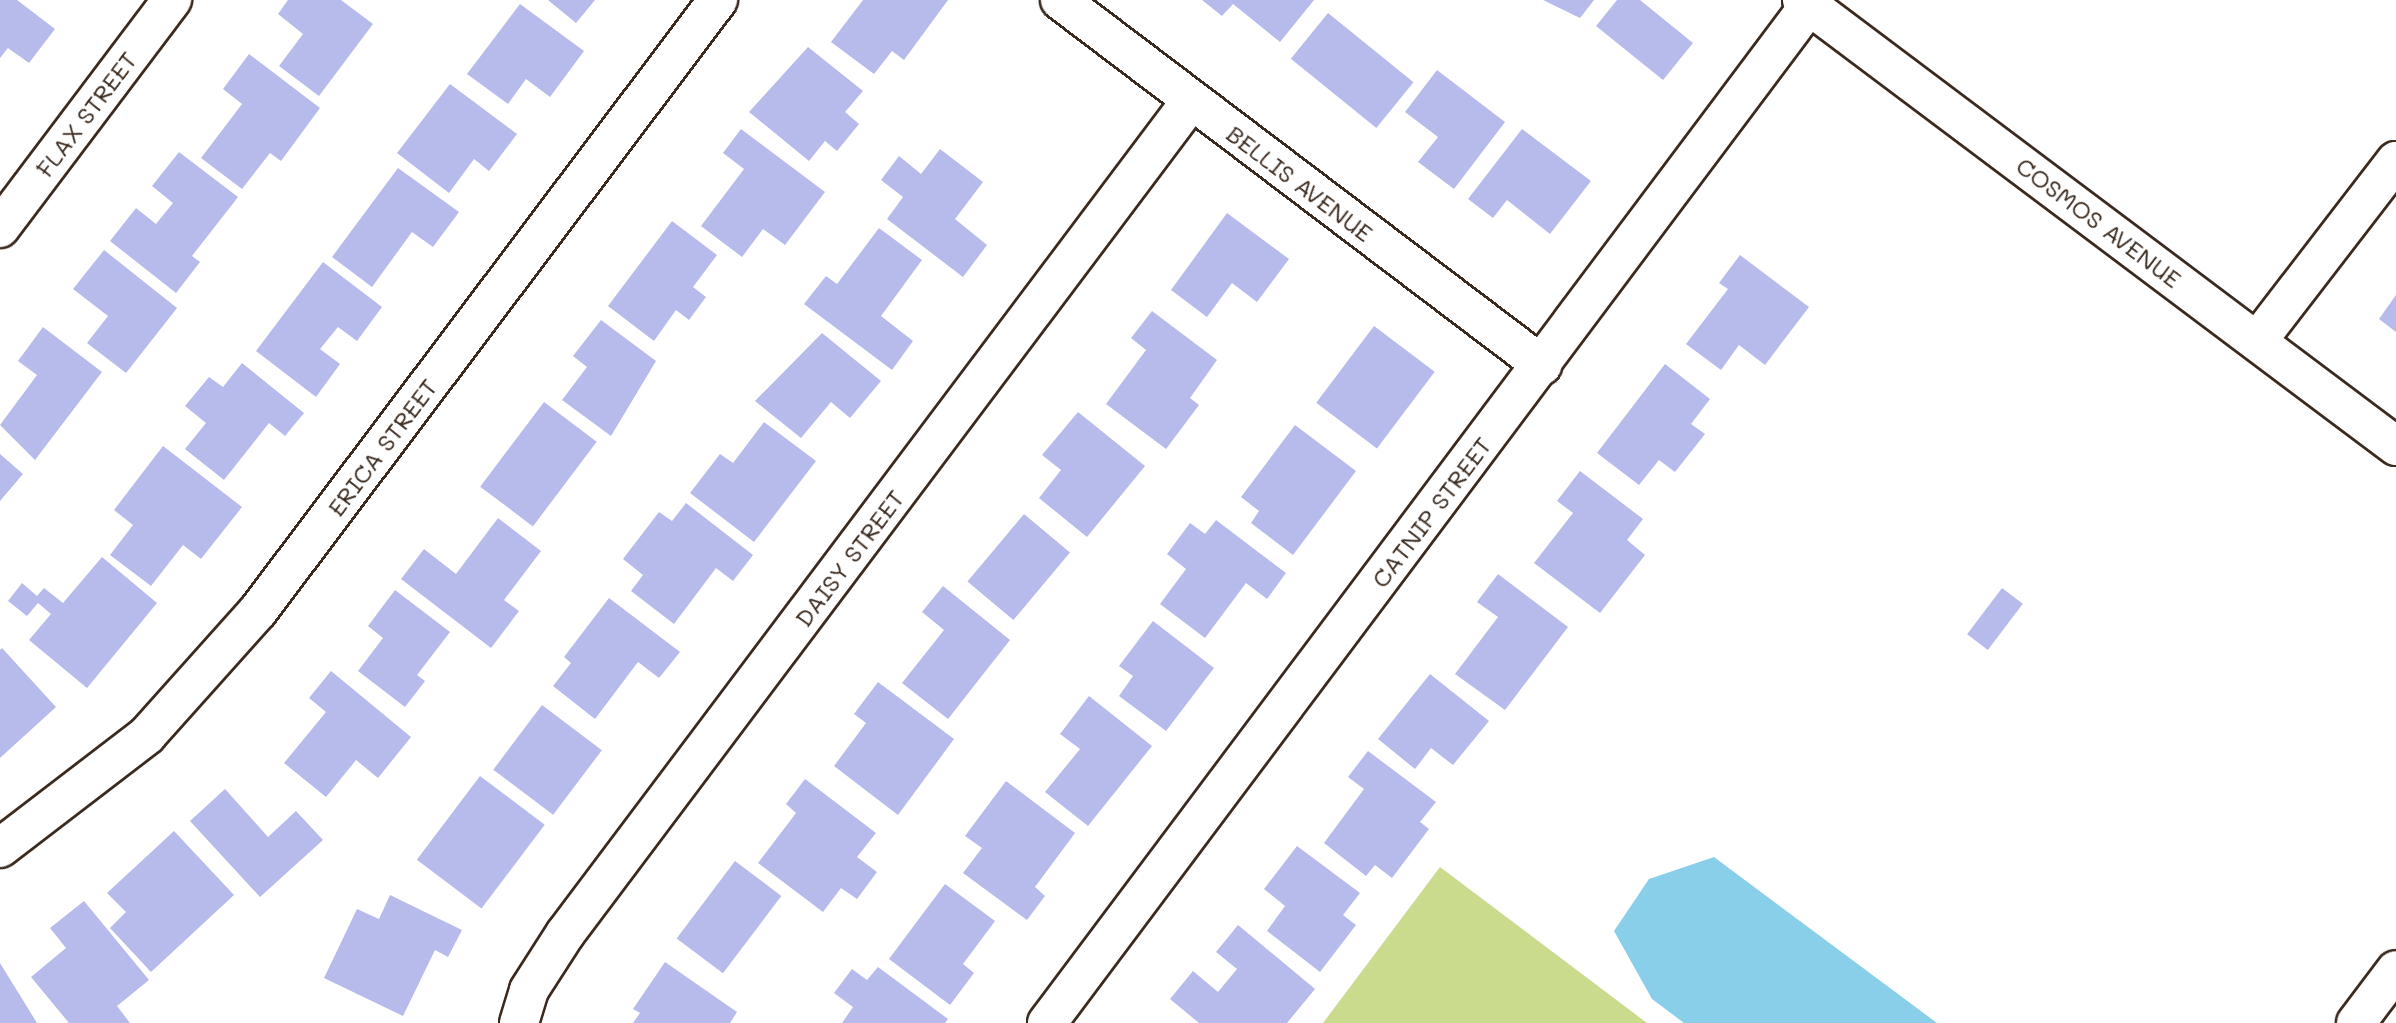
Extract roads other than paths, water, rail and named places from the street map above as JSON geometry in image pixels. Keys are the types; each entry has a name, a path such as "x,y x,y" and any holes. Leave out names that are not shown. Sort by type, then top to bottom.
{"street":[{"name":"FLAX STREET","path":"0,228 172,0"},
{"name":"ERICA STREET","path":"0,848 147,735 258,611 718,0"},
{"name":"BELLIS AVENUE","path":"1060,0 1542,365"},
{"name":"COSMOS AVENUE","path":"1808,2 2396,446"},
{"name":"CATNIP STREET","path":"1047,1023 1542,365 1808,2"},
{"name":"DAISY STREET","path":"519,1023 529,990 565,934 1191,101"},
{"path":"2258,340 2396,161"},
{"path":"2373,1017 2396,970"}],"water":[{"path":"1714,857 1937,1023 1684,1023 1652,999 1614,931 1649,879"}]}
